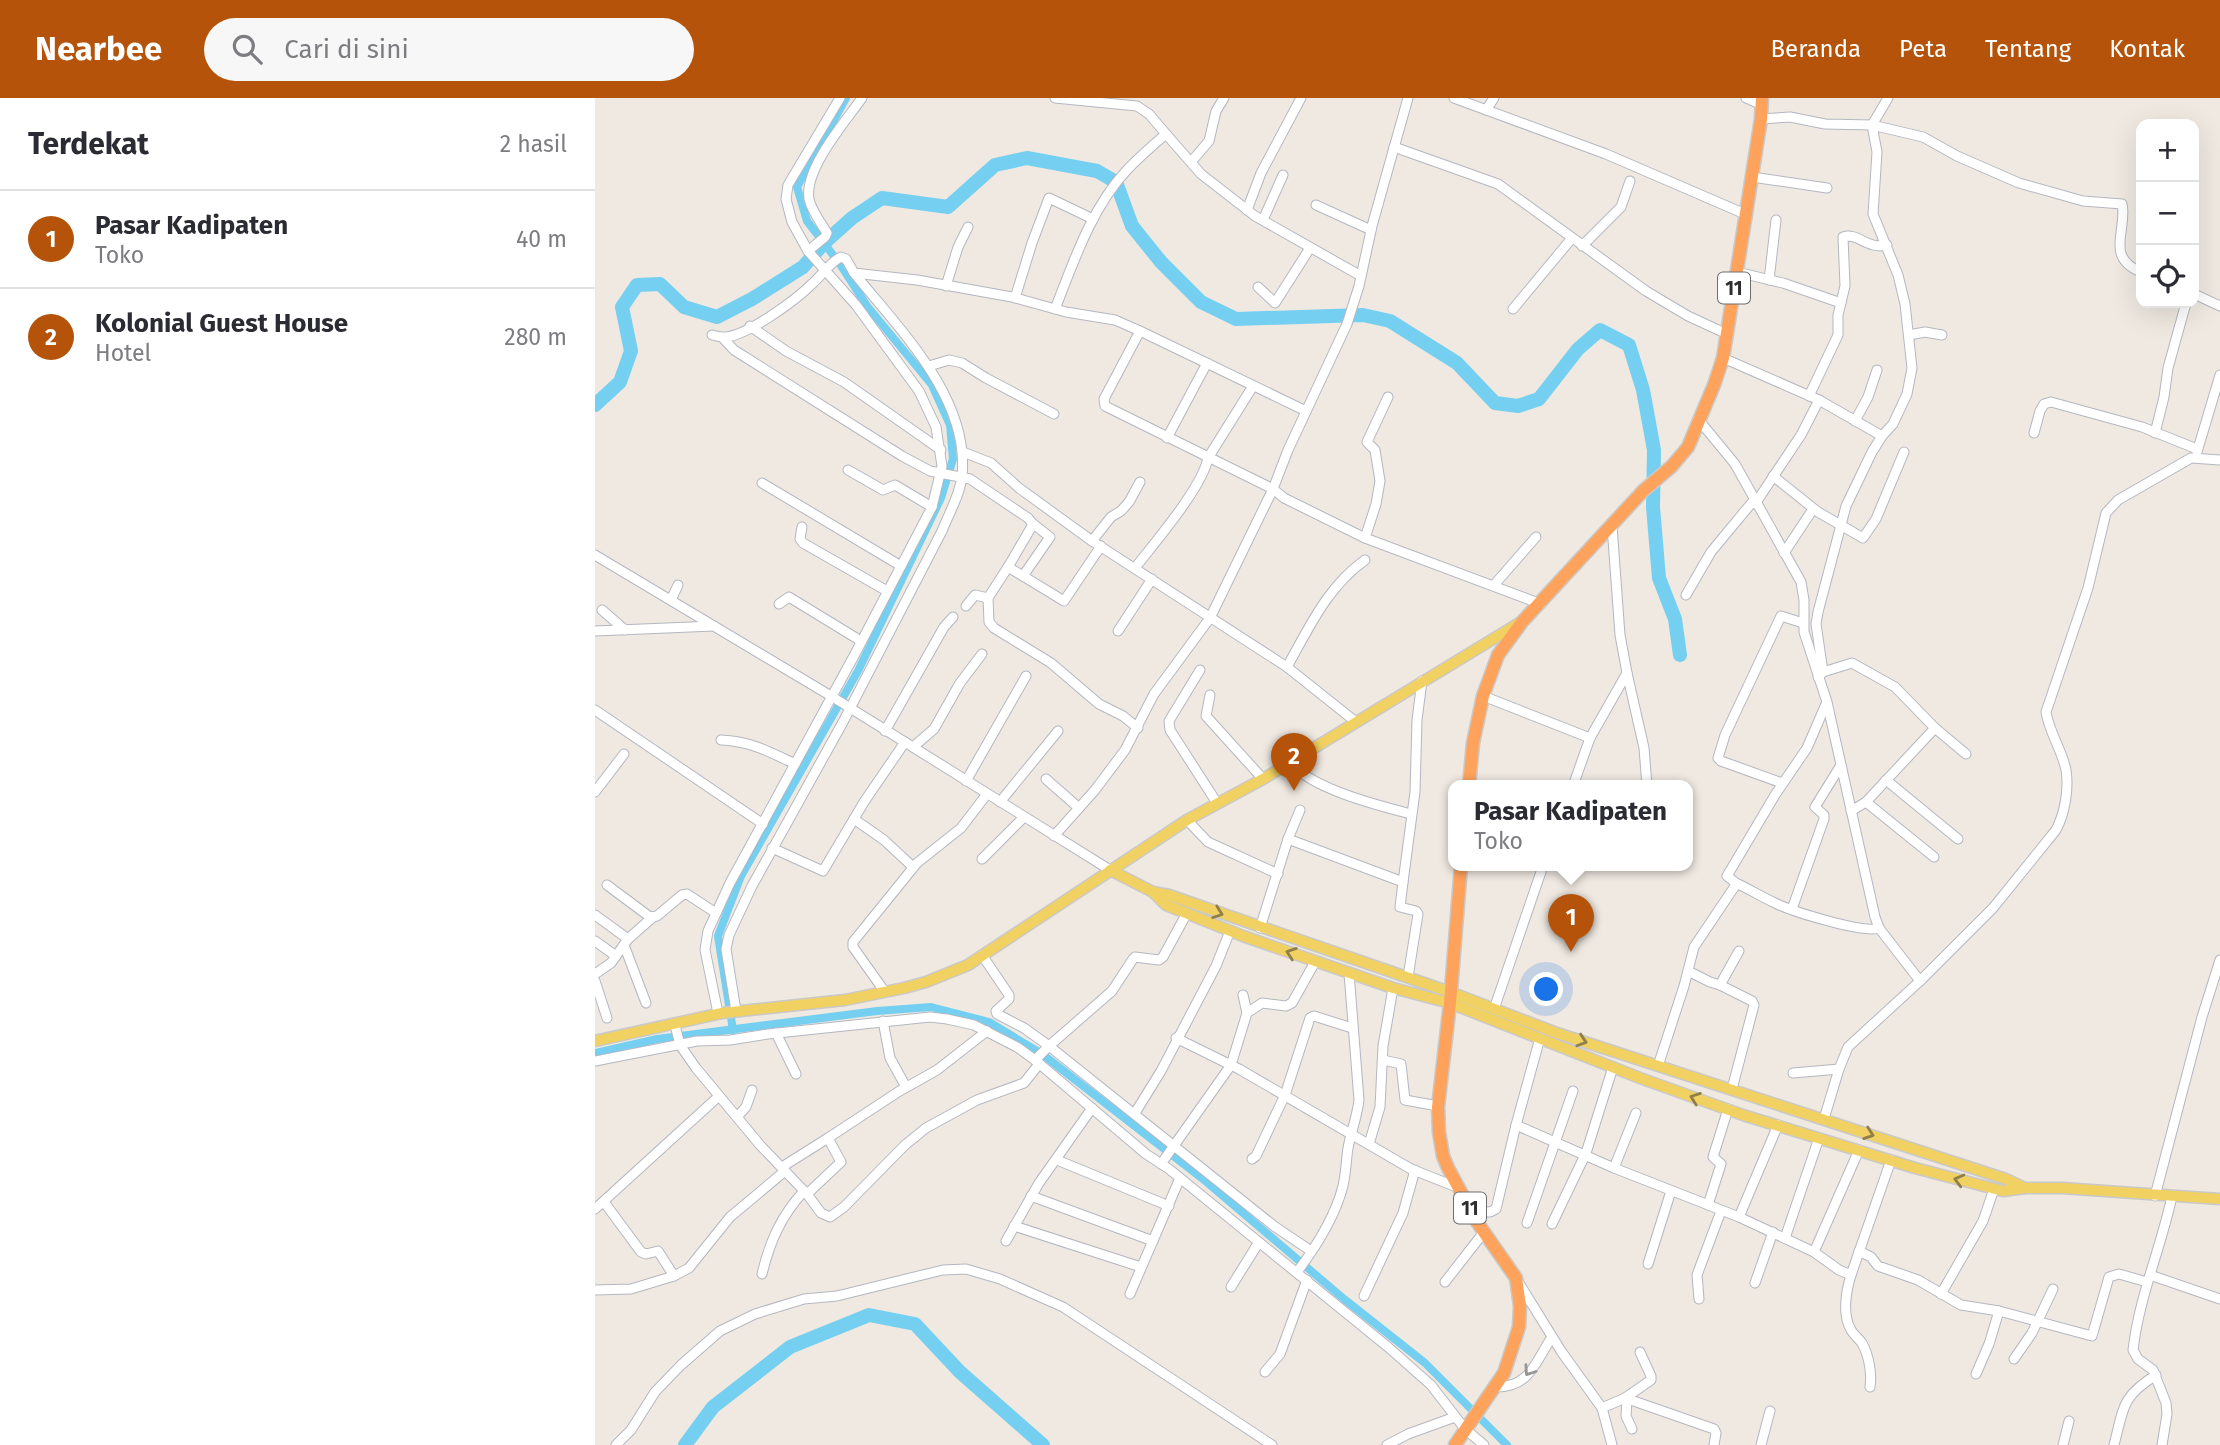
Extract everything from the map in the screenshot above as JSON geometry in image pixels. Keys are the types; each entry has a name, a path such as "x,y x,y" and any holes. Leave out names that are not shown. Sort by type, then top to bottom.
{"highway":[{"name":"11","path":"1470,780 1473,743 1483,696 1498,655 1522,622 1643,491 1672,466 1688,447 1723,358 1762,101"},
{"name":"11","path":"1454,1445 1504,1373 1519,1327 1520,1306 1516,1278 1471,1211 1443,1156 1438,1107 1461,871"}],"main road":[{"path":"595,1041 676,1028 728,1012 845,1000 885,992 926,982 968,965 1187,820 1263,779 1522,622"},
{"path":"1110,870 1153,891 1408,977 1540,1038 1613,1067 1743,1115 1915,1168 2003,1191 2062,1188 2220,1199"},
{"path":"1153,891 1166,905 1315,962 1393,988 1495,1009 1556,1033 2006,1179 2025,1188"},
{"path":"1743,1115 1750,1096"},
{"path":"1806,1134 1812,1116"},
{"path":"1915,1168 1920,1152"}],"street":[{"path":"728,1012 705,950 716,913 762,824 833,698 932,507 942,474 936,427 919,391 792,222 786,199 788,185 840,98"},
{"path":"811,250 827,233 809,201 809,189 817,165 862,98"},
{"path":"1055,98 1137,106 1149,114 1201,174 1247,210 1361,276"},
{"path":"1191,162 1209,141 1216,111 1224,98"},
{"path":"1247,210 1262,173 1301,98"},
{"path":"1054,836 1125,750 1154,695 1210,618 1273,489 1347,324 1408,98"},
{"path":"1454,98 1606,154 1745,214"},
{"path":"1486,110 1494,98"},
{"path":"1746,98 1762,101"},
{"path":"1820,674 1818,612 1841,525 1859,478 1882,436 1893,424 1907,394 1912,368 1898,275 1873,214 1877,152 1872,125 1888,98"},
{"path":"1761,119 1790,117 1825,124 1872,125 1923,137 1957,156 2019,183 2083,201 2122,204 2124,216 2120,246 2128,265 2136,269"},
{"path":"1055,309 1093,219 1109,192 1147,149 1166,134"},
{"path":"1394,147 1498,184 1667,304 1727,334"},
{"path":"1263,220 1283,175"},
{"path":"1752,177 1827,188"},
{"path":"1583,246 1621,207 1630,181"},
{"path":"1015,298 1049,198 1093,219"},
{"path":"1316,205 1371,230"},
{"path":"1769,280 1776,220"},
{"path":"946,286 958,247 968,227"},
{"path":"1686,595 1711,552 1754,502 1801,435 1838,335 1838,315 1845,286 1843,237 1851,235 1874,247 1887,245"},
{"path":"1513,309 1572,238"},
{"path":"1258,287 1275,303 1310,248"},
{"path":"723,338 750,327 786,306 814,283 824,267 839,258 846,259 854,273 929,366 952,412 963,452 955,500 941,531 729,934 726,949 728,1012"},
{"path":"1737,272 1841,303"},
{"path":"854,273 917,280 1115,320 1306,411"},
{"path":"2199,296 2220,306"},
{"path":"2155,433 2168,368 2185,308"},
{"path":"750,327 786,351 843,382 941,450"},
{"path":"1140,331 1104,403 1113,411 1273,489 1285,498 1365,538 1541,604"},
{"path":"1909,335 1925,332 1942,335"},
{"path":"712,335 723,338 734,350 902,456 942,474 970,479 995,494 1050,537 1023,576"},
{"path":"1723,358 1814,398 1882,436"},
{"path":"929,366 949,360 962,363 1054,414"},
{"path":"1167,438 1207,363"},
{"path":"1855,421 1868,397 1877,370"},
{"path":"1824,1119 1839,1069 1852,1043 1885,1016 1918,979 1993,908 2061,821 2066,770 2046,712 2088,588 2106,513 2118,500 2196,453 2220,375"},
{"path":"1135,568 1178,512 1253,386"},
{"path":"1365,538 1380,481 1375,450 1367,442 1388,397"},
{"path":"2034,433 2040,411 2044,404 2051,402 2155,433 2196,453 2220,460"},
{"path":"1698,419 1735,464 1801,582 1804,600 1803,623 1827,702 1879,928 1918,979"},
{"path":"963,452 991,463 1019,488 1092,541 1287,667 1356,722"},
{"path":"1773,476 1813,509 1862,538 1866,537 1876,519 1904,452"},
{"path":"848,470 883,490 895,485 932,507"},
{"path":"1092,541 1111,517 1129,502 1140,482"},
{"path":"762,483 901,566"},
{"path":"1784,554 1813,509"},
{"path":"1032,523 988,598 989,622 994,628 1051,663 1099,704 1123,716 1137,729"},
{"path":"1612,526 1620,635 1644,748 1647,780"},
{"path":"802,527 800,539 803,543 887,591"},
{"path":"1494,586 1536,537"},
{"path":"1008,566 1064,601 1101,546"},
{"path":"595,555 716,626 1110,870"},
{"path":"1287,667 1328,596 1342,578 1365,560"},
{"path":"1118,631 1152,579"},
{"path":"671,600 678,586"},
{"path":"966,606 975,595 988,598"},
{"path":"779,604 789,597 861,642"},
{"path":"602,610 625,630"},
{"path":"1782,783 1718,758 1725,735 1781,616 1803,623"},
{"path":"885,731 944,627 953,617"},
{"path":"595,631 716,626"},
{"path":"1809,648 1818,639"},
{"path":"772,848 823,871 854,819 909,745 934,729 960,683 982,654"},
{"path":"1820,674 1850,663 1859,666 1895,687 1935,728 1966,754"},
{"path":"1200,670 1169,721 1170,730 1217,803"},
{"path":"1575,780 1590,738 1627,673"},
{"path":"966,781 1026,676"},
{"path":"1408,977 1418,914 1400,907 1415,792 1417,720 1422,681"},
{"path":"1210,695 1206,716 1263,779"},
{"path":"1483,696 1590,738"},
{"path":"1827,702 1814,735 1727,876 1776,904 1850,927 1876,930 1879,928"},
{"path":"595,710 762,824"},
{"path":"1851,811 1866,802 1935,728"},
{"path":"1000,802 1058,731"},
{"path":"721,740 738,740 755,745 795,764"},
{"path":"595,792 624,754"},
{"path":"1289,762 1315,780 1346,794 1411,814"},
{"path":"1792,909 1824,819 1815,807 1841,765"},
{"path":"1046,779 1079,808"},
{"path":"1885,780 1958,839"},
{"path":"885,992 853,947 853,942 913,867 961,828 987,794"},
{"path":"1866,802 1934,857"},
{"path":"1260,928 1300,810"},
{"path":"982,859 1024,817"},
{"path":"854,819 884,840 913,867"},
{"path":"1187,820 1208,842 1278,874"},
{"path":"1288,839 1403,882"},
{"path":"1495,1009 1541,871"},
{"path":"1658,1066 1695,947 1736,883"},
{"path":"607,886 647,917 653,917"},
{"path":"595,974 605,969 626,942 653,917 683,895 687,894 716,913"},
{"path":"676,1028 680,1044 719,1096 806,1192 821,1213 834,1216 905,1145 926,1128 977,1100 1024,1083 1047,1047 1112,991 1135,957 1159,960 1163,957 1187,913"},
{"path":"595,915 626,942 646,1003"},
{"path":"1135,1114 1161,1071 1216,966 1230,931"},
{"path":"595,941 616,956"},
{"path":"1720,985 1739,951"},
{"path":"982,955 1009,995 1009,999 996,1013 1024,1028 1310,1252"},
{"path":"2154,1196 2220,960"},
{"path":"1247,1013 1262,1003 1286,1006 1293,1003 1315,962"},
{"path":"1688,971 1752,1001 1754,1005 1733,1089"},
{"path":"1298,1270 1337,1205 1359,1100 1349,973"},
{"path":"595,981 607,1018"},
{"path":"1369,1144 1380,1107 1383,1060 1393,988"},
{"path":"1162,1162 1231,1065 1247,1013 1243,995"},
{"path":"1252,1159 1256,1156 1285,1095 1310,1018 1314,1016 1352,1028"},
{"path":"595,1061 670,1045 883,1021 930,1017 974,1024 1038,1060 1092,1108 1298,1270 1431,1385 1455,1417 1468,1426 1484,1445"},
{"path":"883,1021 890,1058 906,1087"},
{"path":"595,1290 631,1289 674,1276 689,1268 717,1232 783,1169 906,1087 954,1059 987,1031"},
{"path":"776,1033 796,1074"},
{"path":"1176,1038 1231,1065 1415,1170 1459,1188"},
{"path":"1471,1211 1490,1212 1496,1209 1540,1038"},
{"path":"1383,1060 1401,1064 1405,1100 1438,1107"},
{"path":"1552,1224 1585,1153 1613,1067"},
{"path":"1793,1073 1839,1069"},
{"path":"737,1116 746,1107 752,1090"},
{"path":"1527,1223 1573,1091"},
{"path":"595,1209 719,1096"},
{"path":"1006,1241 1031,1196 1092,1108"},
{"path":"1708,1206 1721,1164 1713,1157 1728,1109"},
{"path":"1614,1168 1636,1113"},
{"path":"1516,1125 1773,1232 1814,1252 1851,1275"},
{"path":"1739,1217 1779,1125"},
{"path":"762,1274 776,1230 791,1205 841,1162 828,1138"},
{"path":"1786,1238 1819,1138"},
{"path":"1814,1252 1859,1150"},
{"path":"1057,1160 1169,1206"},
{"path":"1870,1387 1871,1376 1866,1356 1848,1322 1846,1298 1851,1275 1891,1160"},
{"path":"1364,1296 1398,1226 1415,1170"},
{"path":"1130,1294 1180,1178"},
{"path":"1941,1294 1983,1221 1994,1189"},
{"path":"1648,1264 1671,1191"},
{"path":"1031,1196 1153,1241"},
{"path":"2162,1445 2168,1411 2156,1375 2138,1359 2133,1350 2148,1279 2157,1258 2172,1196"},
{"path":"604,1202 641,1252 646,1254 658,1251 674,1276"},
{"path":"1699,1299 1697,1275 1721,1210"},
{"path":"1014,1226 1141,1267"},
{"path":"1445,1282 1484,1232"},
{"path":"1755,1283 1773,1232"},
{"path":"1231,1287 1259,1242"},
{"path":"1859,1251 1873,1259 1878,1266 1918,1280 1961,1305 1999,1311 2092,1335 2109,1277 2119,1274 2220,1298"},
{"path":"616,1445 631,1430 655,1392 720,1331 755,1314 804,1299 837,1296 943,1270 966,1269 1000,1279 1063,1307 1272,1445"},
{"path":"1516,1278 1552,1337 1602,1408 1612,1445"},
{"path":"1265,1372 1280,1354 1307,1280"},
{"path":"2014,1359 2053,1289"},
{"path":"1976,1374 1999,1311"},
{"path":"1495,1387 1516,1385 1524,1381 1552,1337"},
{"path":"1602,1408 1626,1398 1651,1380 1640,1352"},
{"path":"2114,1445 2128,1397 2156,1375"},
{"path":"1626,1398 1626,1416 1632,1429"},
{"path":"1626,1398 1714,1429 1714,1445"},
{"path":"1761,1445 1770,1411"},
{"path":"1387,1445 1408,1434 1455,1417"},
{"path":"2063,1445 2069,1422"}],"waterway":[{"path":"733,1030 718,936 741,876 858,671 941,498 953,459 950,425 932,385 867,306 840,264 807,221 797,187 846,98"},
{"path":"595,405 620,382 631,351 622,307 637,285 660,284 684,307 717,317 803,267 824,243 852,218 882,198 948,207 995,165 1027,158 1097,171 1116,182 1132,226 1161,262 1201,302 1236,319 1363,315 1390,321 1457,363 1495,403 1518,406 1539,399 1578,349 1600,330 1629,345 1643,390 1654,450 1653,507 1659,578 1675,619 1680,655"},
{"path":"595,1053 657,1039 877,1011 931,1007 989,1022 1042,1054 1203,1179 1344,1299 1425,1363 1507,1445"},
{"path":"685,1445 713,1407 790,1347 869,1315 915,1324 960,1372 1043,1445"}],"place":[{"name":"Kolonial Guest House","path":"1294,791"},
{"name":"Pasar Kadipaten","path":"1571,952"}]}
